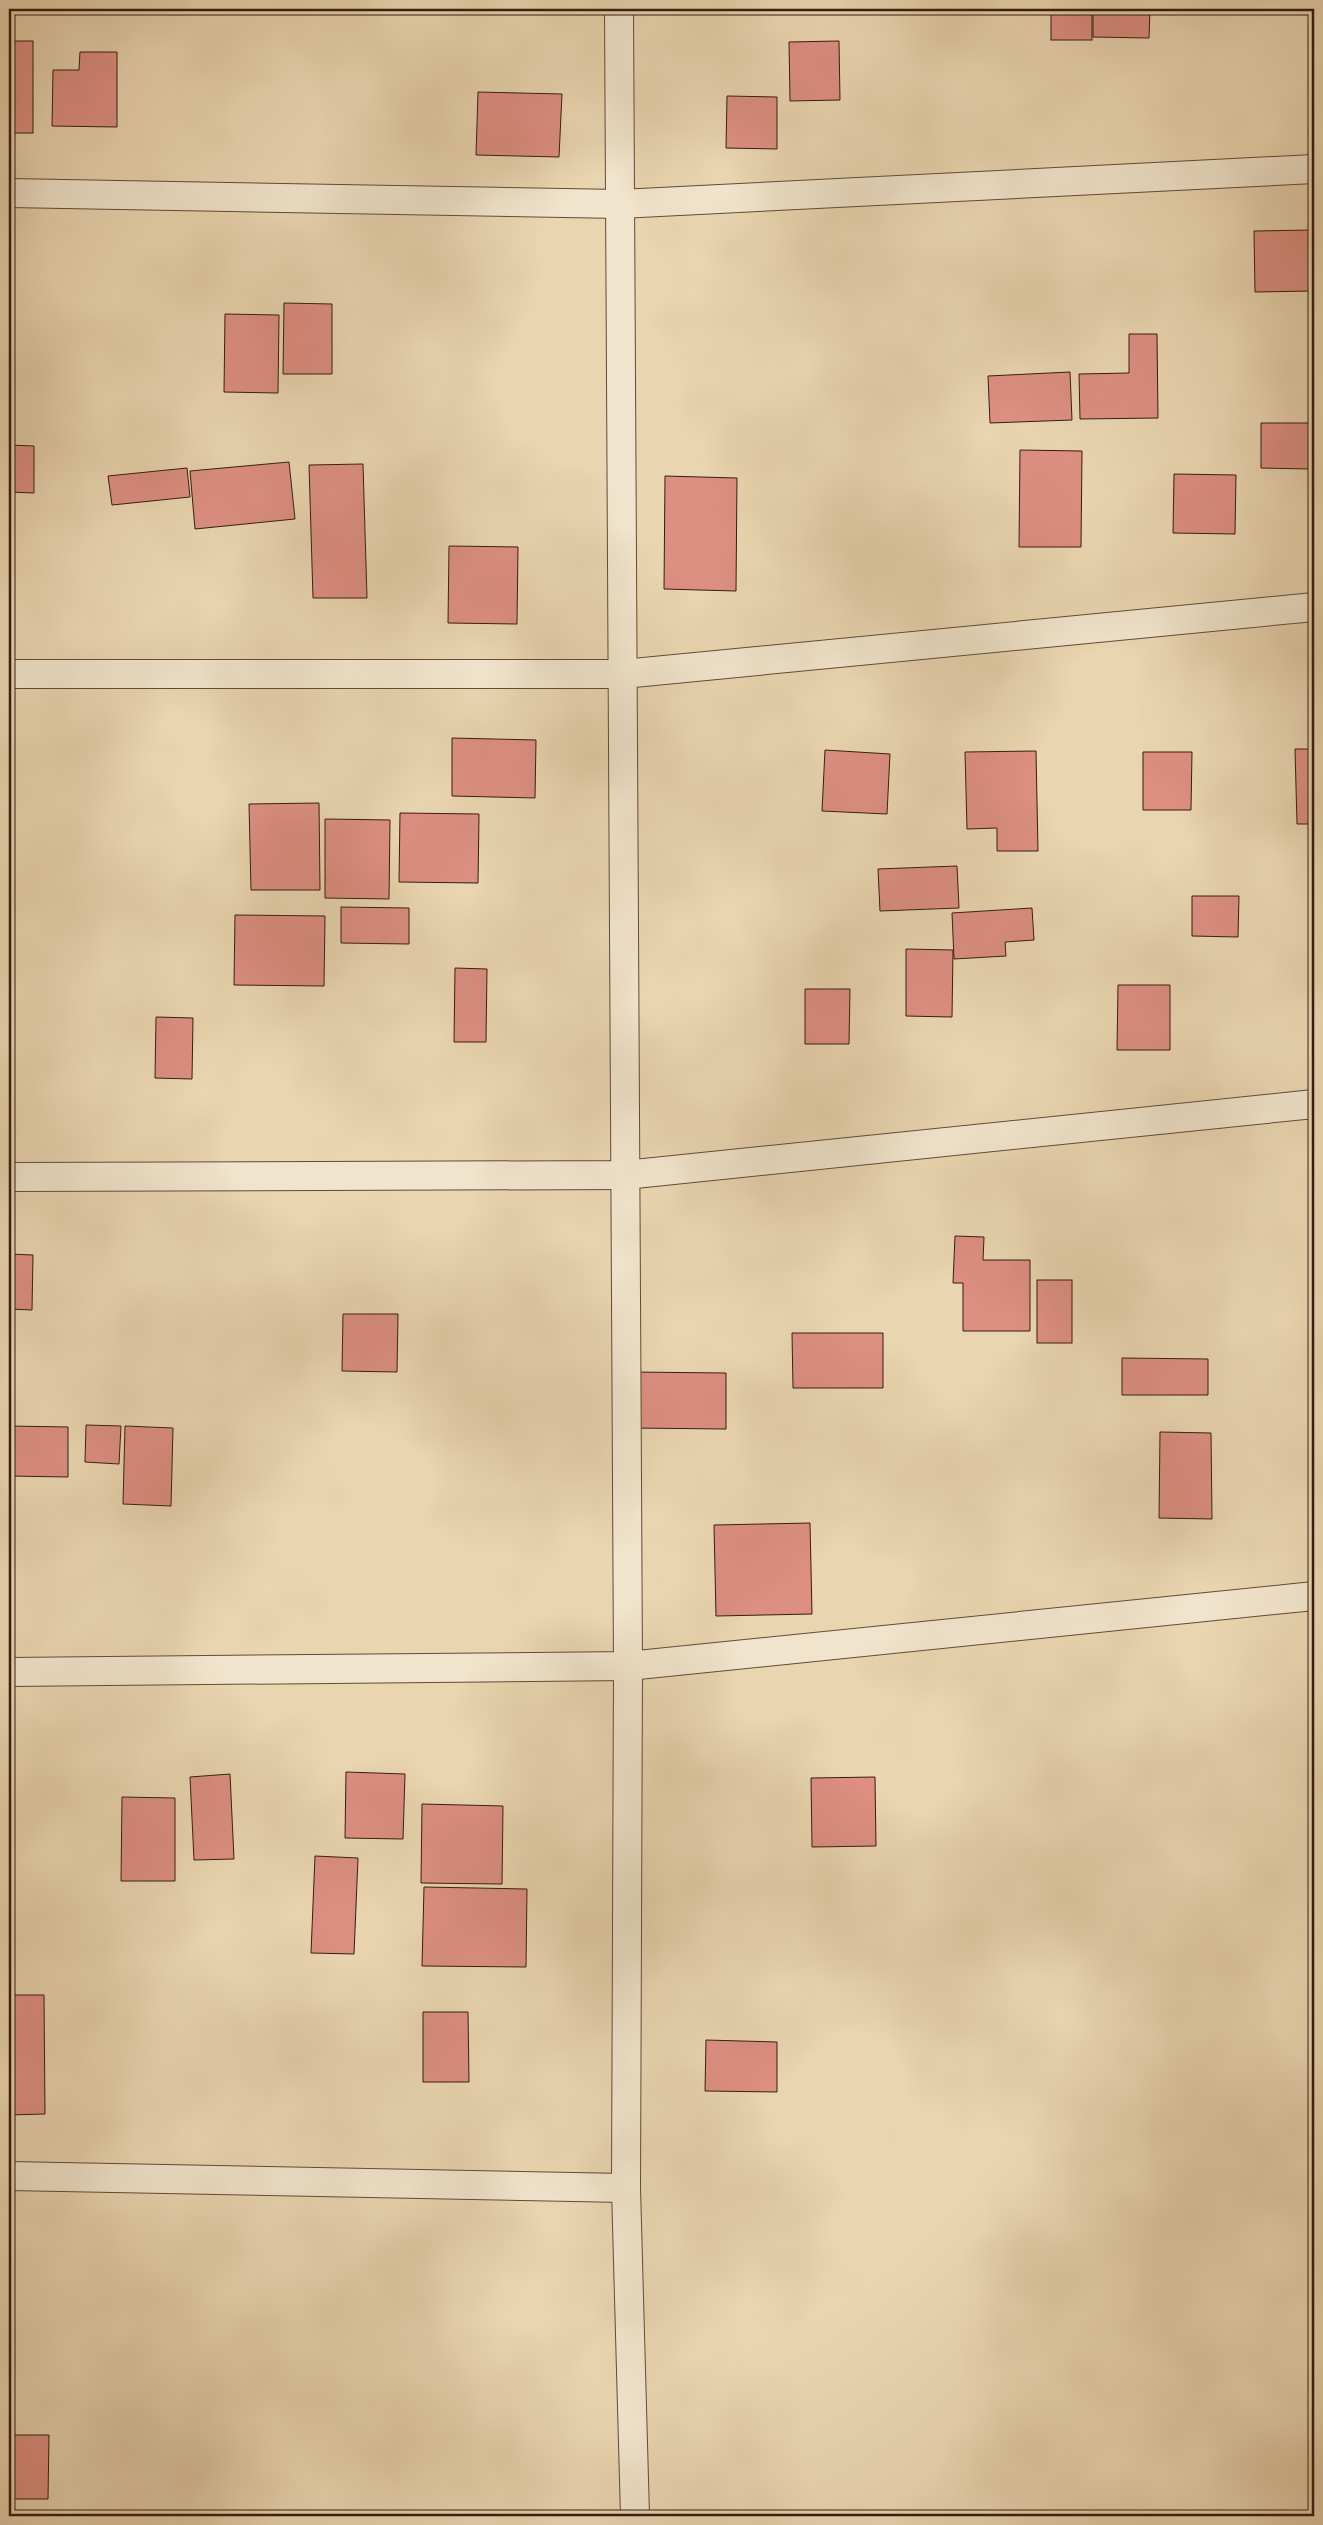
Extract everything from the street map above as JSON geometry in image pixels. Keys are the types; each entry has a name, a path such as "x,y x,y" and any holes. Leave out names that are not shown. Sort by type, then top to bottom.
{"street":[{"path":"619,9 628,1666 626,2188 635,2516"},
{"path":"9,194 620,204 1314,169"},
{"path":"9,674 623,674 1314,607"},
{"path":"9,1177 625,1175 1314,1104"},
{"path":"9,1672 628,1666 1314,1596"},
{"path":"9,2176 626,2188"}],"building":[{"path":"1051,9 1092,9 1092,40 1051,40"},
{"path":"1093,9 1150,9 1149,38 1093,37"},
{"path":"9,41 33,41 33,133 9,133"},
{"path":"839,41 840,100 790,101 789,42"},
{"path":"80,52 117,52 117,127 52,126 53,70 79,70"},
{"path":"478,92 562,94 559,157 476,155"},
{"path":"727,96 777,97 777,149 726,148"},
{"path":"1313,230 1314,291 1255,292 1254,231"},
{"path":"284,303 332,304 332,374 283,374"},
{"path":"225,314 279,315 278,393 224,392"},
{"path":"1129,334 1157,334 1158,418 1080,419 1079,374 1129,373"},
{"path":"1070,372 1072,420 990,423 988,376"},
{"path":"1261,423 1314,423 1314,510 1309,510 1309,469 1261,468"},
{"path":"9,445 34,446 34,493 9,492"},
{"path":"1020,450 1082,451 1081,547 1019,547"},
{"path":"289,462 295,519 195,529 190,471"},
{"path":"363,464 367,598 313,598 309,465"},
{"path":"187,468 190,497 112,505 108,476"},
{"path":"1174,474 1236,475 1235,534 1173,533"},
{"path":"665,476 737,478 736,591 664,589"},
{"path":"449,546 518,547 517,624 448,623"},
{"path":"452,738 536,740 535,798 452,796"},
{"path":"1295,749 1314,749 1314,824 1297,824"},
{"path":"825,750 890,754 887,814 822,811"},
{"path":"1036,751 1038,851 997,851 997,828 967,829 965,752"},
{"path":"1143,752 1192,752 1191,810 1143,810"},
{"path":"319,803 320,890 251,890 249,804"},
{"path":"400,813 479,814 478,883 399,882"},
{"path":"325,819 390,820 389,899 325,898"},
{"path":"957,866 959,908 880,911 878,869"},
{"path":"1192,896 1239,896 1238,937 1192,936"},
{"path":"341,907 409,908 409,944 341,943"},
{"path":"1032,908 1034,940 1005,942 1006,956 954,959 952,913"},
{"path":"235,915 325,916 324,986 234,985"},
{"path":"906,949 953,950 952,1017 906,1016"},
{"path":"455,968 487,969 486,1042 454,1042"},
{"path":"1118,985 1170,985 1170,1050 1117,1050"},
{"path":"805,989 850,989 849,1044 805,1044"},
{"path":"156,1017 193,1018 192,1079 155,1078"},
{"path":"955,1236 984,1237 983,1260 1030,1260 1030,1331 963,1331 963,1283 953,1283"},
{"path":"9,1254 33,1255 32,1310 9,1309"},
{"path":"1037,1280 1072,1280 1072,1343 1037,1343"},
{"path":"343,1314 398,1314 397,1372 342,1371"},
{"path":"792,1333 883,1333 883,1388 793,1388"},
{"path":"1122,1358 1208,1359 1208,1395 1122,1395"},
{"path":"632,1372 726,1373 726,1429 632,1428"},
{"path":"86,1425 121,1426 119,1464 85,1462"},
{"path":"9,1426 68,1427 68,1477 9,1476"},
{"path":"125,1426 173,1428 171,1506 123,1504"},
{"path":"1160,1432 1211,1433 1212,1519 1159,1518"},
{"path":"810,1523 812,1614 716,1616 714,1525"},
{"path":"346,1772 405,1774 403,1839 345,1838"},
{"path":"230,1774 234,1859 194,1860 190,1777"},
{"path":"875,1777 876,1846 812,1847 811,1778"},
{"path":"122,1797 175,1798 175,1881 121,1881"},
{"path":"422,1804 503,1806 502,1884 421,1883"},
{"path":"315,1856 358,1858 354,1954 311,1953"},
{"path":"424,1887 527,1889 526,1967 422,1966"},
{"path":"9,1995 44,1995 45,2114 9,2115"},
{"path":"423,2012 468,2012 469,2082 423,2082"},
{"path":"706,2040 777,2042 777,2092 705,2091"},
{"path":"9,2435 49,2435 48,2499 9,2499"}]}
